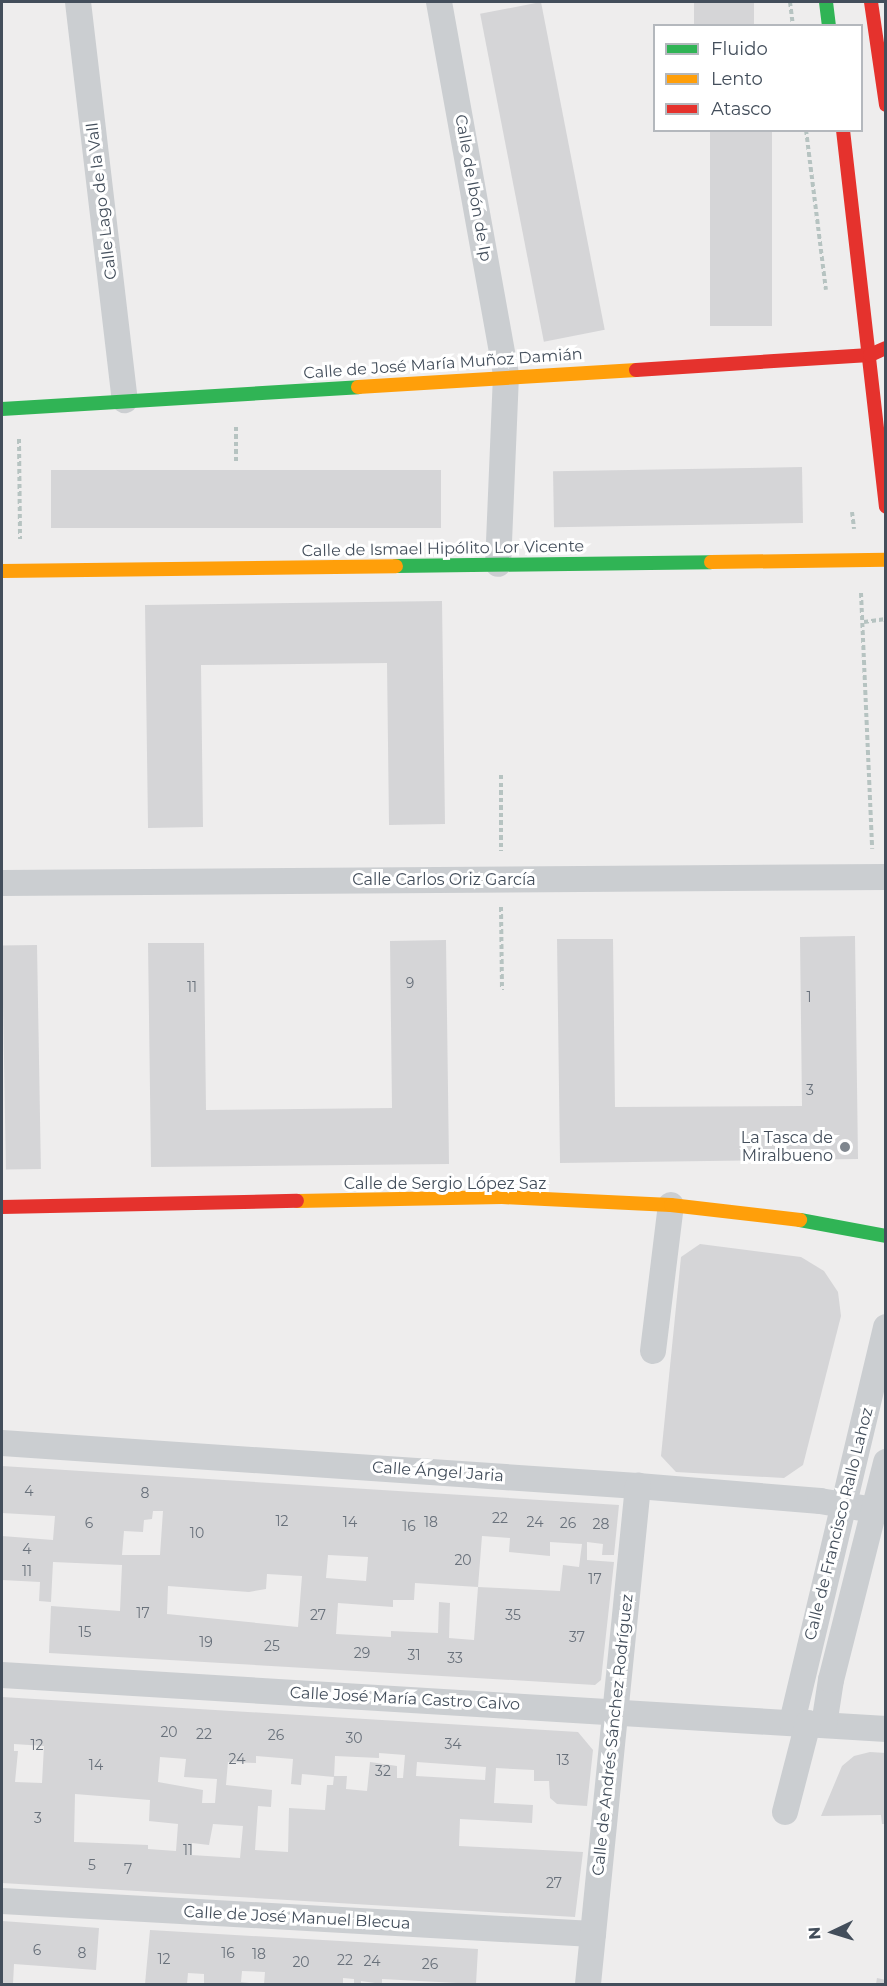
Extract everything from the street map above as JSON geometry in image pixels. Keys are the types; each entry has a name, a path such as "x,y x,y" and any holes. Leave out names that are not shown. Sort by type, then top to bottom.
{"street":[{"name":"Calle Lago de la Vall","path":"78,2 125,400"},
{"name":"Calle de Ibón de Ip","path":"439,2 506,375 498,564"},
{"path":"826,2 829,24"},
{"path":"871,2 885,105"},
{"path":"843,132 870,355 885,507"},
{"name":"Calle de José María Muñoz Damián","path":"2,409 506,375 870,355 885,348"},
{"name":"Calle de Ismael Hipólito Lor Vicente","path":"2,571 885,560"},
{"name":"Calle Carlos Oriz García","path":"2,883 878,877"},
{"name":"Calle de Sergio López Saz","path":"2,1207 502,1197 670,1205 777,1216 885,1236"},
{"path":"653,1351 670,1205"},
{"name":"Calle de Francisco Rallo Lahoz","path":"785,1812 808,1723 845,1505 885,1327"},
{"name":"Calle Ángel Jaria","path":"2,1443 638,1485 845,1505 874,1510"},
{"name":"Calle de Francisco Rallo Lahoz","path":"808,1723 831,1680 885,1462"},
{"name":"Calle de Andrés Sánchez Rodríguez","path":"588,1984 638,1485"},
{"name":"Calle José María Castro Calvo","path":"2,1675 885,1729"},
{"name":"Calle de José Manuel Blecua","path":"2,1901 593,1935"}],"path":[{"path":"790,2 793,24"},
{"path":"806,132 826,292"},
{"path":"18,408 20,571"},
{"path":"851,504 864,622 878,877"},
{"path":"864,622 885,620"}],"building":[{"path":"541,2 605,330 544,342 480,14"},
{"path":"694,2 754,2 754,24 694,24"},
{"path":"710,132 772,132 772,326 710,326"},
{"path":"802,467 803,523 554,527 553,471"},
{"path":"51,470 441,470 441,528 51,528"},
{"path":"442,601 445,824 389,825 387,663 201,665 203,827 148,828 145,605"},
{"path":"855,936 858,1159 560,1163 557,939 613,939 615,1107 802,1106 800,937"},
{"path":"446,940 449,1164 151,1167 148,943 204,943 206,1110 392,1108 390,941"},
{"path":"37,945 41,1169 6,1170 2,946"},
{"path":"700,1244 801,1257 824,1271 838,1292 841,1316 803,1465 784,1478 676,1472 661,1456 681,1257"},
{"path":"2,1466 619,1505 614,1555 602,1555 603,1544 587,1542 587,1560 614,1562 601,1680 595,1685 49,1653 51,1606 120,1611 122,1565 53,1562 51,1602 39,1601 40,1582 2,1580 2,1536 53,1540 55,1516 2,1513","holes":["153,1511 163,1511 160,1555 122,1555 124,1531 143,1532 144,1520 152,1519","482,1536 510,1538 509,1552 550,1556 550,1542 582,1544 579,1567 563,1565 560,1591 478,1587","328,1555 368,1557 366,1581 326,1578","267,1574 302,1576 298,1627 167,1614 168,1586 249,1592 266,1589","415,1583 478,1587 474,1640 449,1638 450,1603 439,1602 438,1633 391,1631 391,1637 336,1634 338,1603 393,1607 393,1600 414,1600"]},
{"path":"2,1697 578,1732 593,1750 587,1806 557,1804 550,1798 549,1781 534,1781 534,1770 496,1768 494,1803 533,1805 532,1823 460,1819 459,1846 583,1852 575,1917 2,1883","holes":["14,1744 44,1746 42,1783 15,1782 18,1751 14,1751","379,1753 405,1755 403,1778 397,1778 397,1766 370,1762 367,1791 346,1789 347,1776 334,1776 335,1756 379,1758","256,1756 293,1759 291,1784 301,1785 302,1774 334,1777 333,1785 327,1785 325,1810 289,1808 288,1852 255,1850 258,1806 271,1807 272,1790 226,1785 228,1762 256,1763","160,1757 186,1759 184,1777 217,1779 215,1803 202,1803 203,1790 158,1782","417,1762 486,1767 485,1780 416,1776","75,1794 150,1800 149,1821 178,1824 176,1851 148,1849 148,1845 74,1842","213,1824 243,1826 240,1858 191,1855 192,1843 209,1845"]},
{"path":"870,1752 886,1753 886,1824 882,1824 881,1815 821,1816 842,1766 854,1756"},
{"path":"2,1921 99,1928 96,1970 14,1964 13,1984 2,1984"},
{"path":"150,1930 478,1949 476,1984 382,1979 382,1984 361,1981 361,1984 354,1984 354,1979 343,1978 343,1984 264,1984 265,1972 242,1971 241,1982 259,1984 204,1984 204,1974 188,1973 187,1984 145,1984"},
{"path":"877,1978 886,1980 886,1984 876,1984"}],"traffic: fast":[{"path":"826,2 829,24"},
{"path":"2,409 358,387"},
{"path":"396,566 711,562"},
{"path":"800,1220 886,1236"}],"traffic: slow":[{"path":"358,387 636,370"},
{"path":"711,562 886,560"},
{"path":"2,571 396,566"},
{"path":"297,1201 502,1197 671,1205 800,1220"}],"traffic: jam":[{"path":"871,2 886,105"},
{"path":"843,132 886,507"},
{"path":"636,370 870,355 886,348"},
{"path":"2,1207 297,1201"}],"place":[{"name":"La Tasca de Miralbueno","path":"845,1147"}]}
